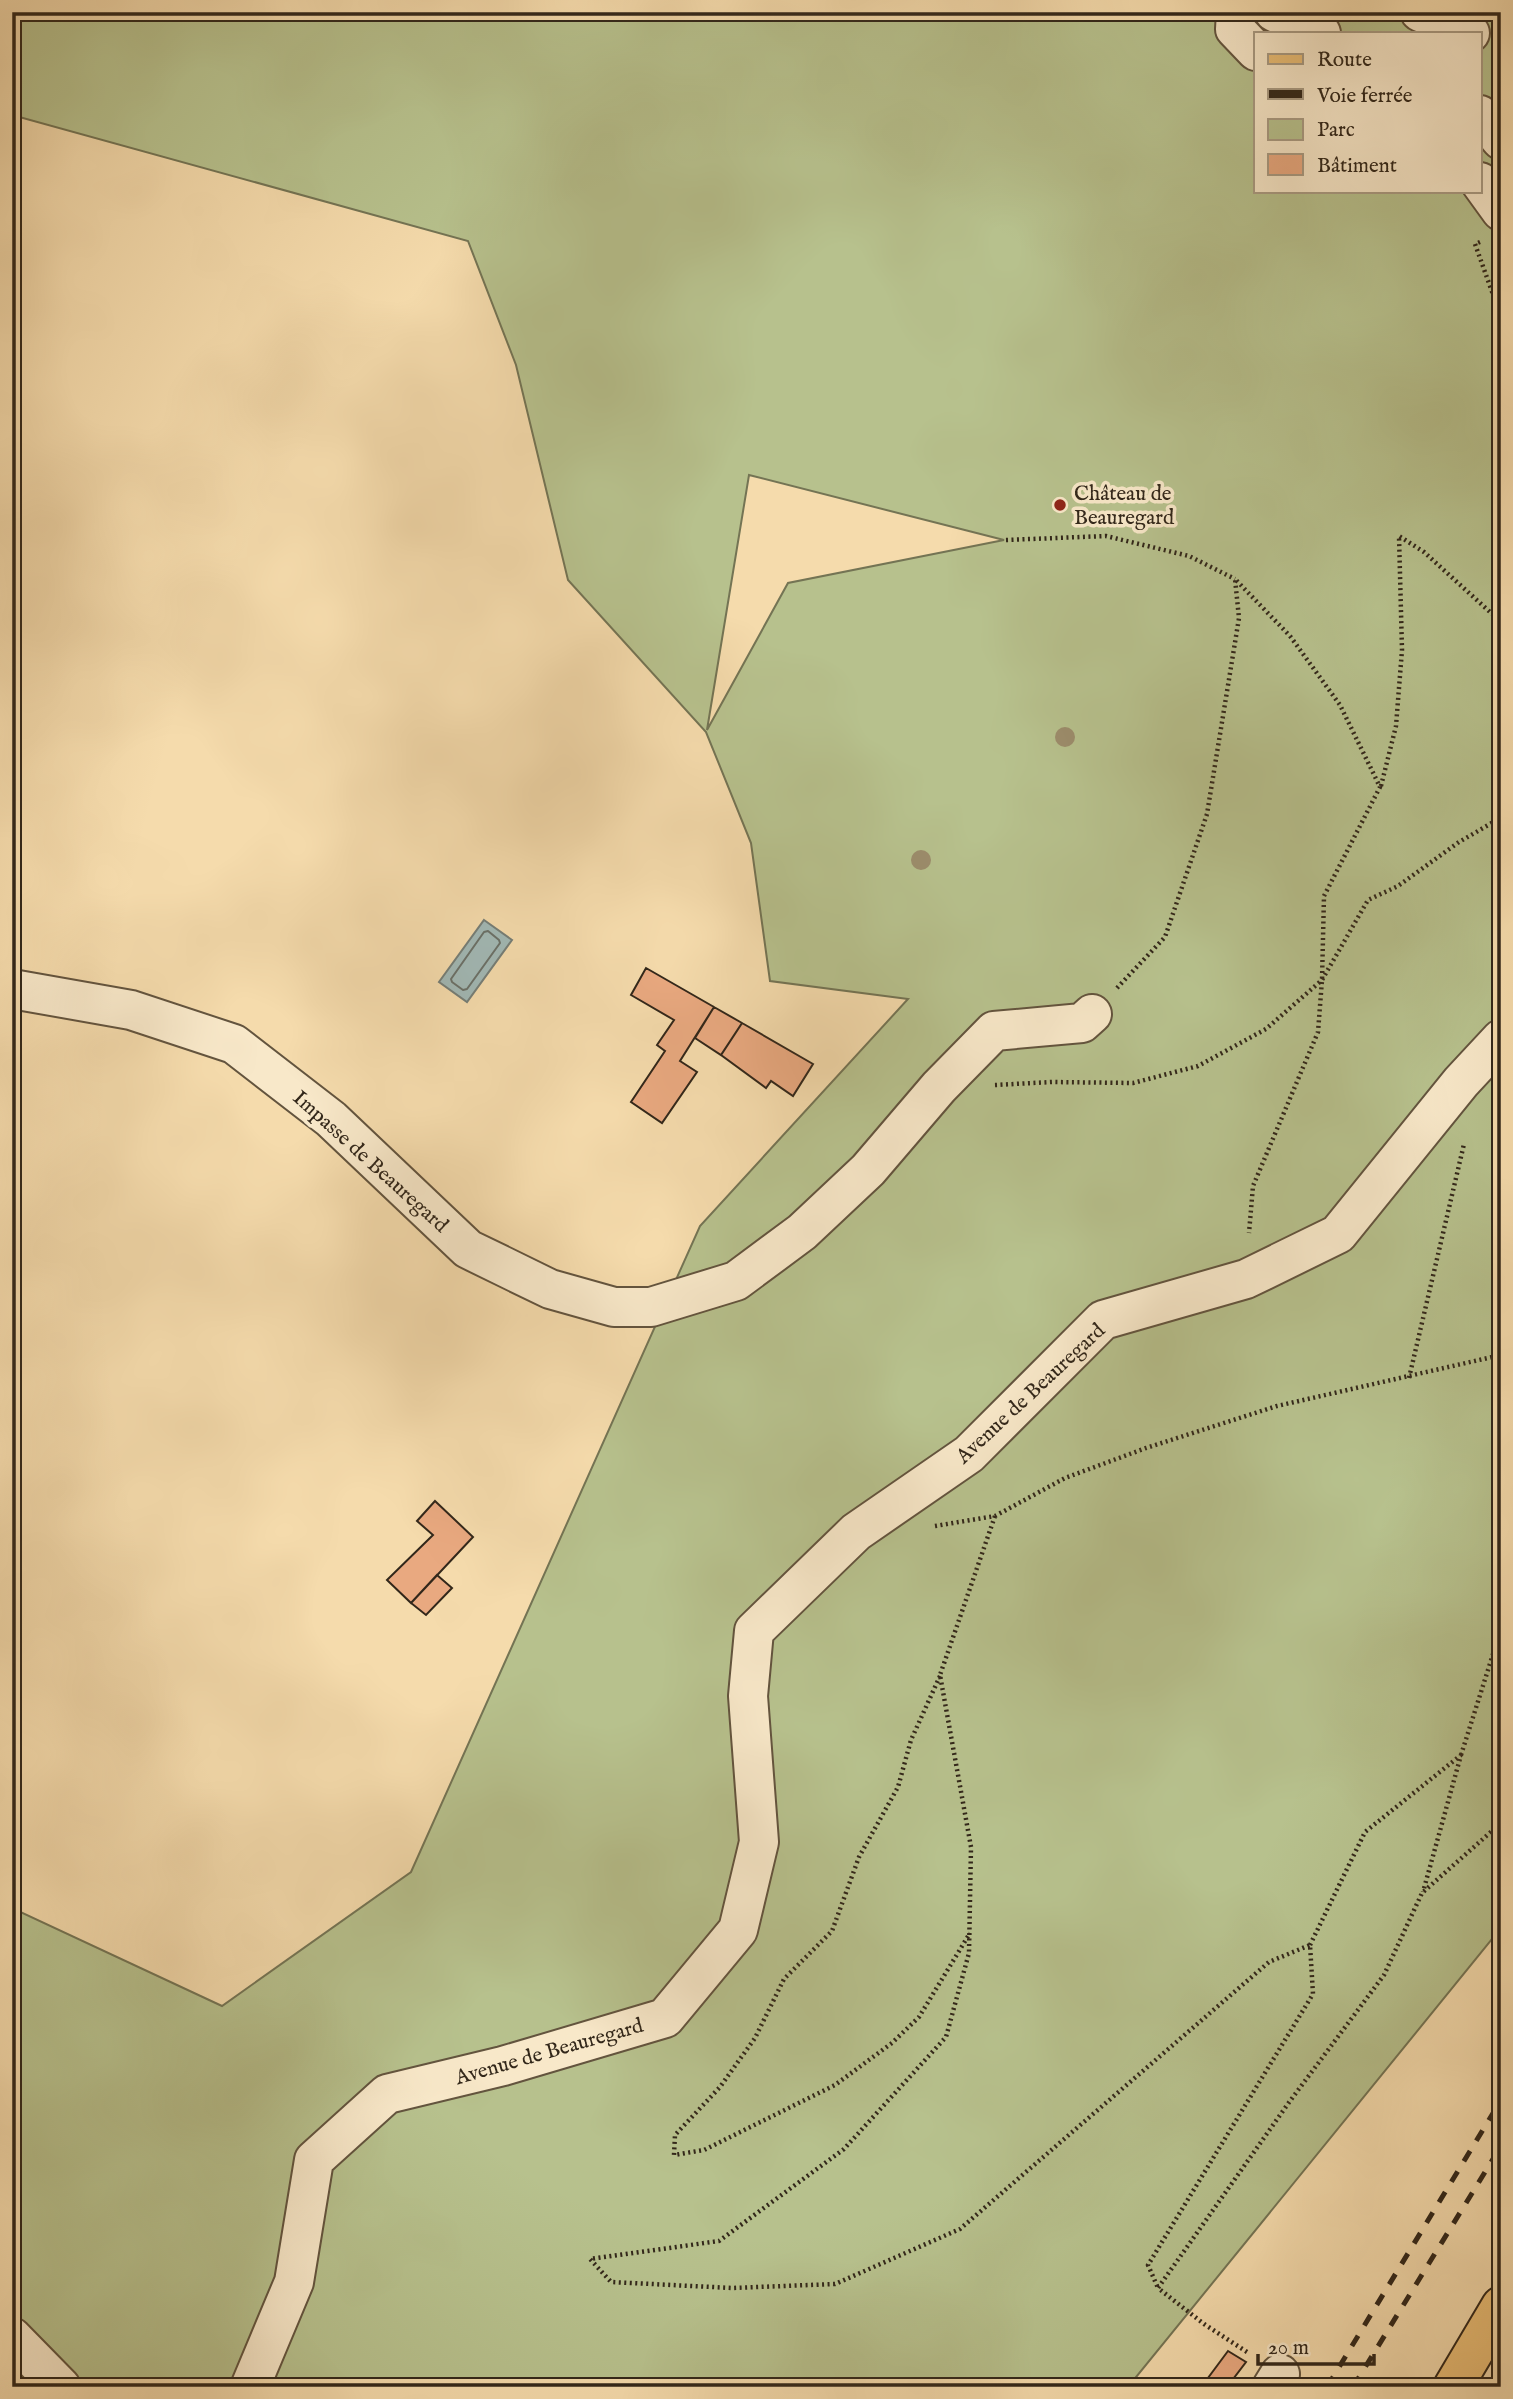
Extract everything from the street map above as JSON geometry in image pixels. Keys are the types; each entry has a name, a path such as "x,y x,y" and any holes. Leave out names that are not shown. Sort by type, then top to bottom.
{"main road":[{"path":"1453,2387 1501,2306"}],"street":[{"path":"1236,12 1235,29 1254,49"},
{"path":"1273,12 1319,32"},
{"path":"1420,12 1468,32"},
{"path":"1482,39 1501,47"},
{"path":"1482,117 1501,140"},
{"path":"1482,185 1501,211"},
{"name":"Impasse de Beauregard","path":"12,989 131,1010 234,1044 331,1119 468,1249 550,1289 614,1307 651,1307 736,1281 802,1232 868,1170 939,1087 994,1031 1082,1023 1092,1014"},
{"name":"Avenue de Beauregard","path":"250,2387 294,2282 314,2160 387,2094 503,2067 664,2018 738,1930 759,1842 748,1696 754,1631 856,1532 970,1454 1103,1320 1246,1279 1338,1234 1492,1047"},
{"path":"12,2337 61,2387"}],"path":[{"path":"1475,244 1501,317"},
{"path":"1006,540 1106,536 1189,556 1236,579 1290,636 1340,705 1380,787"},
{"path":"1246,1279 1252,1186 1318,1032 1324,896 1380,787 1396,726 1402,650 1399,536 1424,552 1501,622"},
{"path":"1092,1014 1165,937 1207,814 1239,618 1236,579"},
{"path":"939,1087 1052,1082 1133,1083 1198,1066 1266,1029 1322,980 1368,900 1398,886 1459,842 1501,820"},
{"path":"1492,1047 1501,970"},
{"path":"1409,1378 1464,1142"},
{"path":"932,1526 995,1516 1065,1478 1146,1448 1277,1406 1501,1356"},
{"path":"970,1933 919,2017 892,2043 835,2085 704,2150 674,2155 675,2135 720,2087 755,2038 784,1979 832,1931 859,1857 898,1787 911,1740 940,1675 995,1516"},
{"path":"1158,2288 1290,2101 1384,1975 1422,1893 1461,1755 1501,1629"},
{"path":"940,1675 971,1847 970,1953 946,2037 844,2149 719,2241 590,2259 611,2282 732,2288 835,2284 960,2229 1269,1962 1310,1945"},
{"path":"1276,2380 1158,2288 1148,2265 1313,1994 1310,1945 1365,1832 1461,1755"},
{"path":"1422,1893 1501,1823"}],"green space":[{"path":"12,12 1501,12 1501,1928 1128,2387 12,2387 12,1908 222,2006 411,1872 700,1226 908,999 770,981 751,843 706,732 568,580 516,365 468,241 12,115","holes":["749,475 1004,540 788,583 707,730"]}],"water":[{"path":"484,920 512,940 467,1002 439,982"}],"building":[{"path":"646,968 714,1007 680,1061 697,1072 662,1123 631,1102 665,1051 657,1045 674,1020 631,995"},
{"path":"714,1007 742,1023 721,1055 695,1038"},
{"path":"742,1023 813,1064 793,1096 771,1081 766,1088 721,1055"},
{"path":"435,1501 473,1537 411,1603 387,1580 433,1535 417,1521"},
{"path":"437,1575 452,1588 426,1615 411,1603"},
{"path":"1228,2351 1246,2362 1227,2387 1202,2386"}],"railway":[{"path":"1327,2387 1501,2100"},
{"path":"1353,2387 1501,2146"}],"place":[{"name":"Château de Beauregard","path":"1060,505"}]}
